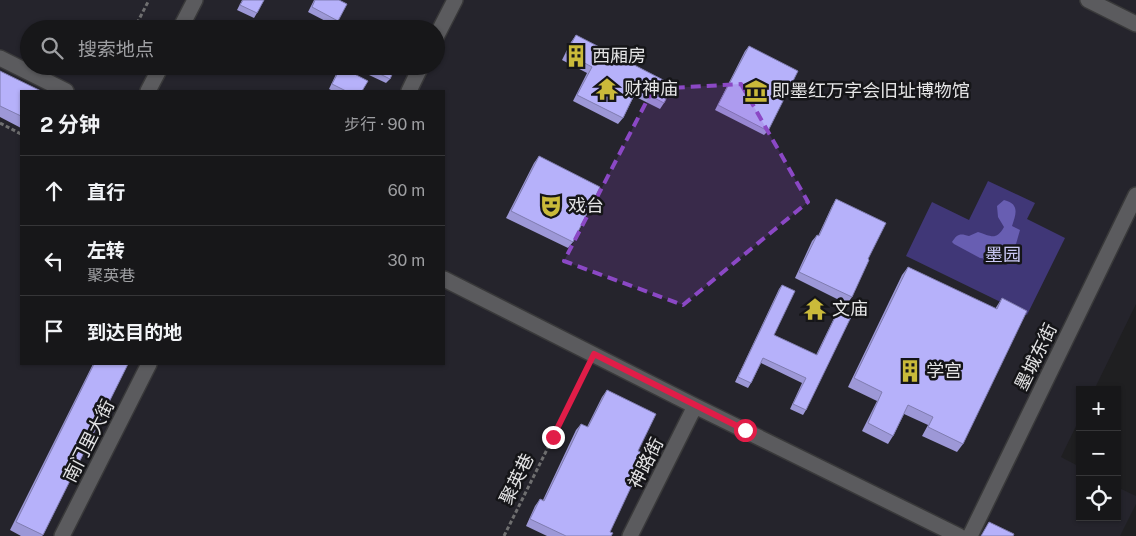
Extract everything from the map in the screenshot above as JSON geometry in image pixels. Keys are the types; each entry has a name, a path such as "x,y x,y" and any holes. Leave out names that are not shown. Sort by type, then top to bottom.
{"street":[{"path":"185,20 195,0"},
{"path":"445,20 455,0"},
{"path":"1088,0 1136,24"},
{"path":"0,58 20,68"},
{"path":"34,75 64,90"},
{"path":"149,90 156,75"},
{"path":"410,90 417,75"},
{"name":"墨城东街","path":"970,536 1136,195"},
{"path":"445,280 695,406 959,536"},
{"name":"南门里大街","path":"62,536 148,365"},
{"name":"神路街","path":"630,536 695,406"}],"path":[{"path":"139,20 149,0"},
{"path":"0,123 20,133"},
{"name":"聚英巷","path":"504,536 594,354"}],"highlighted area":[{"path":"741,84 808,202 683,305 564,261 653,89"}],"shaded area":[{"path":"0,0 1136,0 1136,304 1096,386 1076,386 1076,426 1061,457 1076,465 1076,521 1121,521 1121,489 1136,496 1136,504 1120,536 0,536"},
{"path":"1004,200 1015,207 1012,226 1020,230 1016,244 1001,258 994,260 980,258 952,242 961,234 969,236 978,232 996,236 1004,227 998,217 997,206"}],"green space":[{"name":"墨园","path":"988,181 1035,203 1027,219 1065,238 1027,315 906,256 932,202 969,220"}],"building":[{"path":"243,0 264,0 257,13 240,5"},
{"path":"315,0 339,0 347,4 339,20 312,7"},
{"path":"576,35 673,85 664,103 637,89 623,118 577,95 592,67 566,53"},
{"path":"749,46 798,71 768,131 718,105"},
{"path":"0,71 39,90 20,90 20,116 0,106"},
{"path":"337,75 356,75 368,81 363,90 344,90 332,84"},
{"path":"382,75 392,75 390,79"},
{"name":"戏台","path":"539,156 600,187 573,242 511,211"},
{"path":"836,199 886,223 852,297 799,272 817,235 819,236"},
{"name":"学宫","path":"908,267 997,309 1002,298 1027,311 963,444 928,427 933,417 908,405 893,436 868,423 882,392 854,378"},
{"path":"782,285 795,291 774,335 817,355 838,311 851,317 806,410 793,404 806,378 763,358 751,383 738,377"},
{"path":"94,365 128,365 43,535 16,522"},
{"path":"607,390 656,414 638,451 646,455 610,532 613,533 611,536 566,536 530,519 540,499 544,501 581,424 588,427"},
{"path":"989,522 1014,534 1013,536 981,536"}],"place":[{"name":"西厢房","path":"576,56"},
{"name":"财神庙","path":"607,89"},
{"name":"即墨红万字会旧址博物馆","path":"756,91"},
{"name":"戏台","path":"551,206"},
{"name":"文庙","path":"815,309"},
{"name":"学宫","path":"910,371"}],"route":[{"path":"553,437 594,354 745,430"}]}
